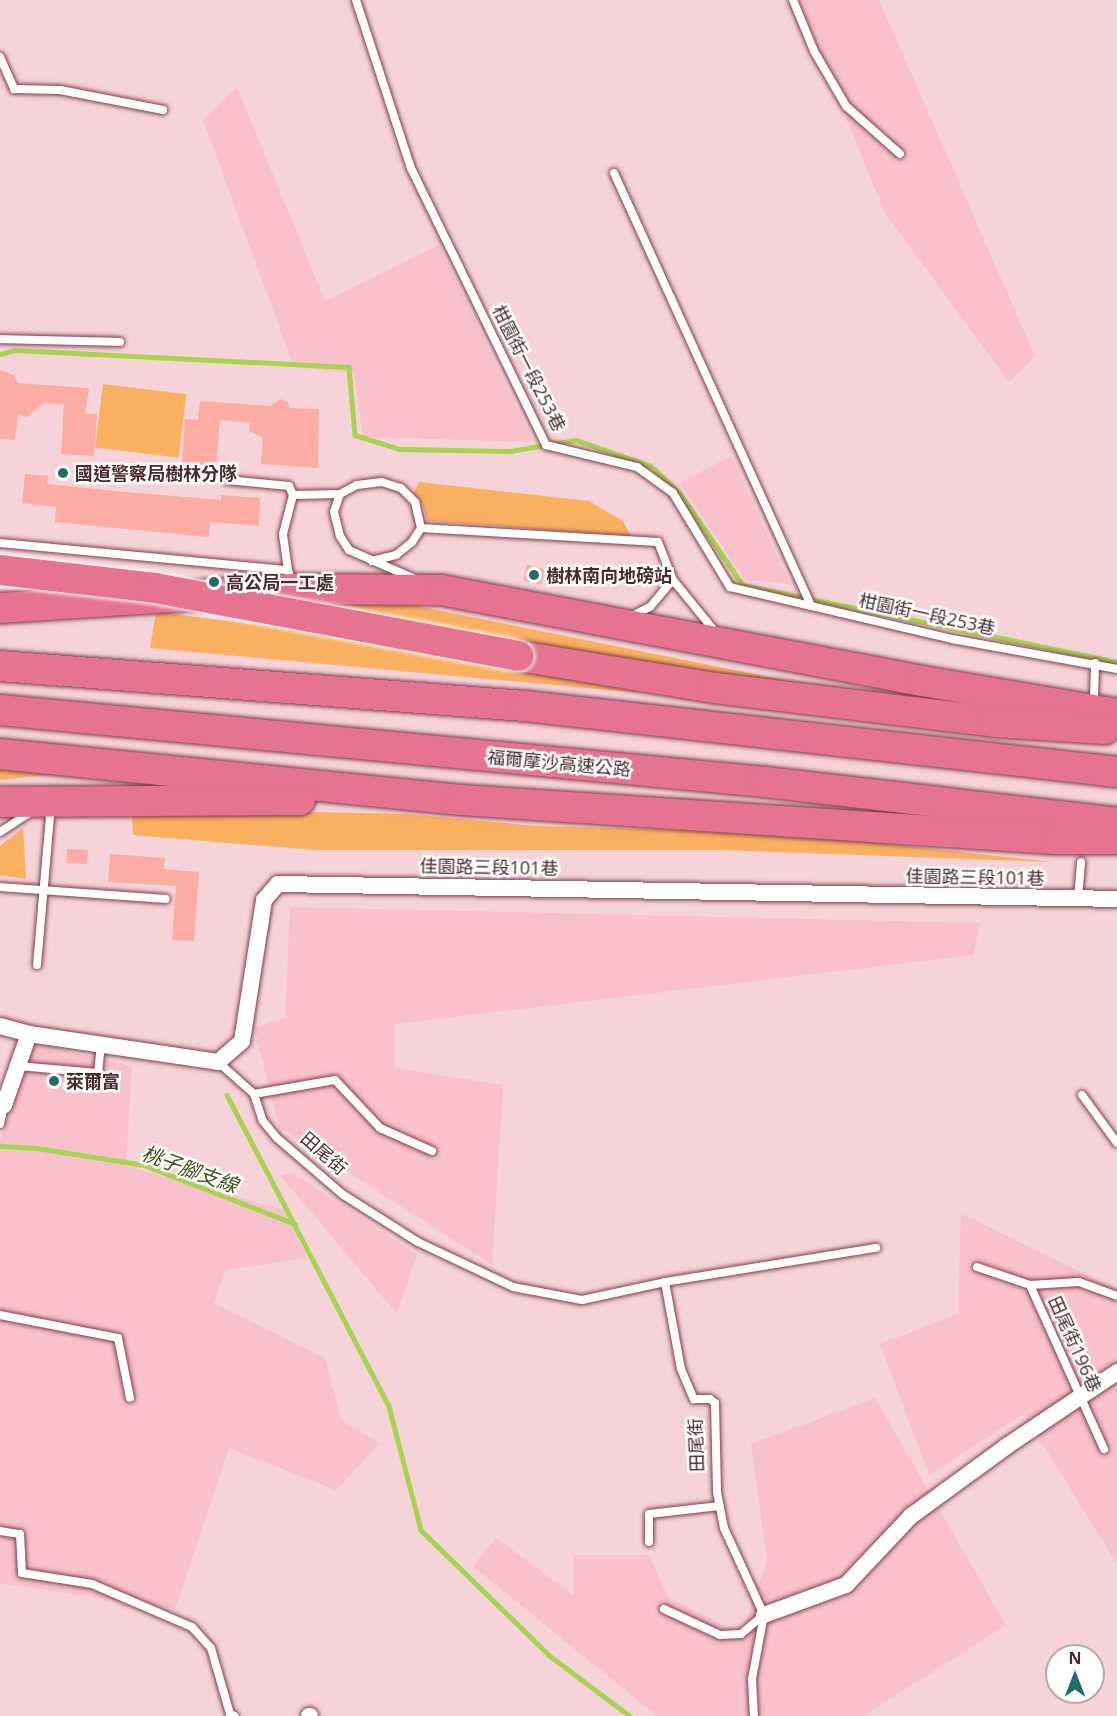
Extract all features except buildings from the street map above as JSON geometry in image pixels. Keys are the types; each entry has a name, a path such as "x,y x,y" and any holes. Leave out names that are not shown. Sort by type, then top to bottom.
{"highway":[{"path":"0,570 155,588 519,656 715,688 995,722 1117,729"},
{"path":"11,601 108,603 291,580 441,590 728,645 1117,714"},
{"path":"0,666 525,706 1117,772"},
{"name":"福爾摩沙高速公路","path":"0,710 753,781 1117,823"},
{"path":"0,754 461,800 1055,839 1117,839"},
{"path":"0,802 461,800"}],"street":[{"name":"佳園路三段101巷","path":"218,1062 243,1041 264,900 278,884 1117,899"},
{"path":"0,1026 29,1034 218,1062"},
{"path":"2,1105 29,1034"},
{"path":"764,1615 846,1585 911,1516 1117,1372"}],"lane":[{"name":"柑園街一段253巷","path":"356,0 411,168 546,445 637,467 673,493 730,587 952,639 1095,663 1117,669"},
{"path":"793,0 814,51 846,106 900,154"},
{"path":"0,57 14,89 60,90 163,110"},
{"path":"614,173 810,604"},
{"path":"0,339 120,342"},
{"path":"0,543 291,580 283,534 293,495 289,486 227,480"},
{"path":"293,495 339,494 357,485 382,482 401,488 415,502 421,528 412,542 396,555 371,561"},
{"path":"339,494 334,512 340,536 349,550 441,590"},
{"path":"421,528 658,542 673,580 728,645"},
{"path":"618,623 650,607 673,580"},
{"path":"1094,696 1095,663"},
{"path":"0,832 14,820 51,803 37,965"},
{"path":"1078,898 1081,862"},
{"path":"0,887 43,892 166,899"},
{"path":"18,1066 98,1073 101,1045"},
{"name":"田尾街","path":"218,1062 254,1094 263,1121 276,1138 342,1194 418,1242 513,1287 582,1300 665,1282 681,1369 694,1399 710,1398 715,1403 720,1506 724,1528 764,1615"},
{"path":"254,1094 335,1080 380,1128 432,1151"},
{"path":"1082,1095 1117,1143"},
{"path":"0,1124 2,1105"},
{"path":"665,1282 876,1248"},
{"path":"977,1267 1030,1285 1079,1282 1117,1296"},
{"name":"田尾街196巷","path":"1030,1285 1104,1449"},
{"path":"0,1315 118,1338 130,1398"},
{"path":"649,1542 649,1514 720,1506"},
{"path":"0,1531 20,1534 22,1573 92,1584 192,1627 211,1648 230,1714 235,1716"},
{"path":"664,1609 720,1635 741,1634 764,1615"},
{"path":"754,1716 752,1679 764,1615"}],"shaded area":[{"path":"798,0 879,0 1035,356 1009,382 885,213"},
{"path":"237,87 325,301 439,245 533,442 363,437 354,373 294,367 203,120"},
{"path":"103,384 186,394 179,458 95,448"},
{"path":"731,456 790,584 745,580 680,483"},
{"path":"419,482 589,501 623,521 631,536 427,521 422,503 413,494"},
{"path":"374,598 803,684 694,677 278,601"},
{"path":"156,612 268,626 651,694 150,648"},
{"path":"0,766 57,774 0,780"},
{"path":"224,810 407,814 536,826 788,833 1053,862 720,850 314,850 133,835 132,817"},
{"path":"23,828 26,879 0,875 0,846"},
{"path":"290,907 980,923 973,955 395,1024 395,1068 503,1085 492,1265 279,1127 254,1028 285,1018"},
{"path":"33,1043 132,1066 126,1166 284,1210 307,1258 226,1270 214,1303 325,1358 341,1420 380,1443 336,1490 229,1448 175,1609 0,1583 0,1141"},
{"path":"293,1173 417,1254 397,1314 281,1176"},
{"path":"961,1214 1117,1289 1117,1564 1024,1414 929,1475 880,1344 958,1314"},
{"path":"875,1398 1006,1625 863,1716 657,1716 473,1566 496,1538 573,1595 574,1555 649,1555 668,1597 741,1634 767,1561 751,1444"}],"waterway":[{"path":"0,354 15,350 349,367 355,435 400,449 510,451 576,440 651,466 680,493 743,585 1117,662"},
{"path":"227,1095 389,1406 421,1530 549,1655 630,1716"},
{"name":"桃子腳支線","path":"0,1146 37,1148 144,1165 295,1224"}],"place":[{"name":"國道警察局樹林分隊","path":"63,473"},
{"name":"樹林南向地磅站","path":"534,575"},
{"name":"高公局一工處","path":"214,582"},
{"name":"萊爾富","path":"54,1081"}]}
